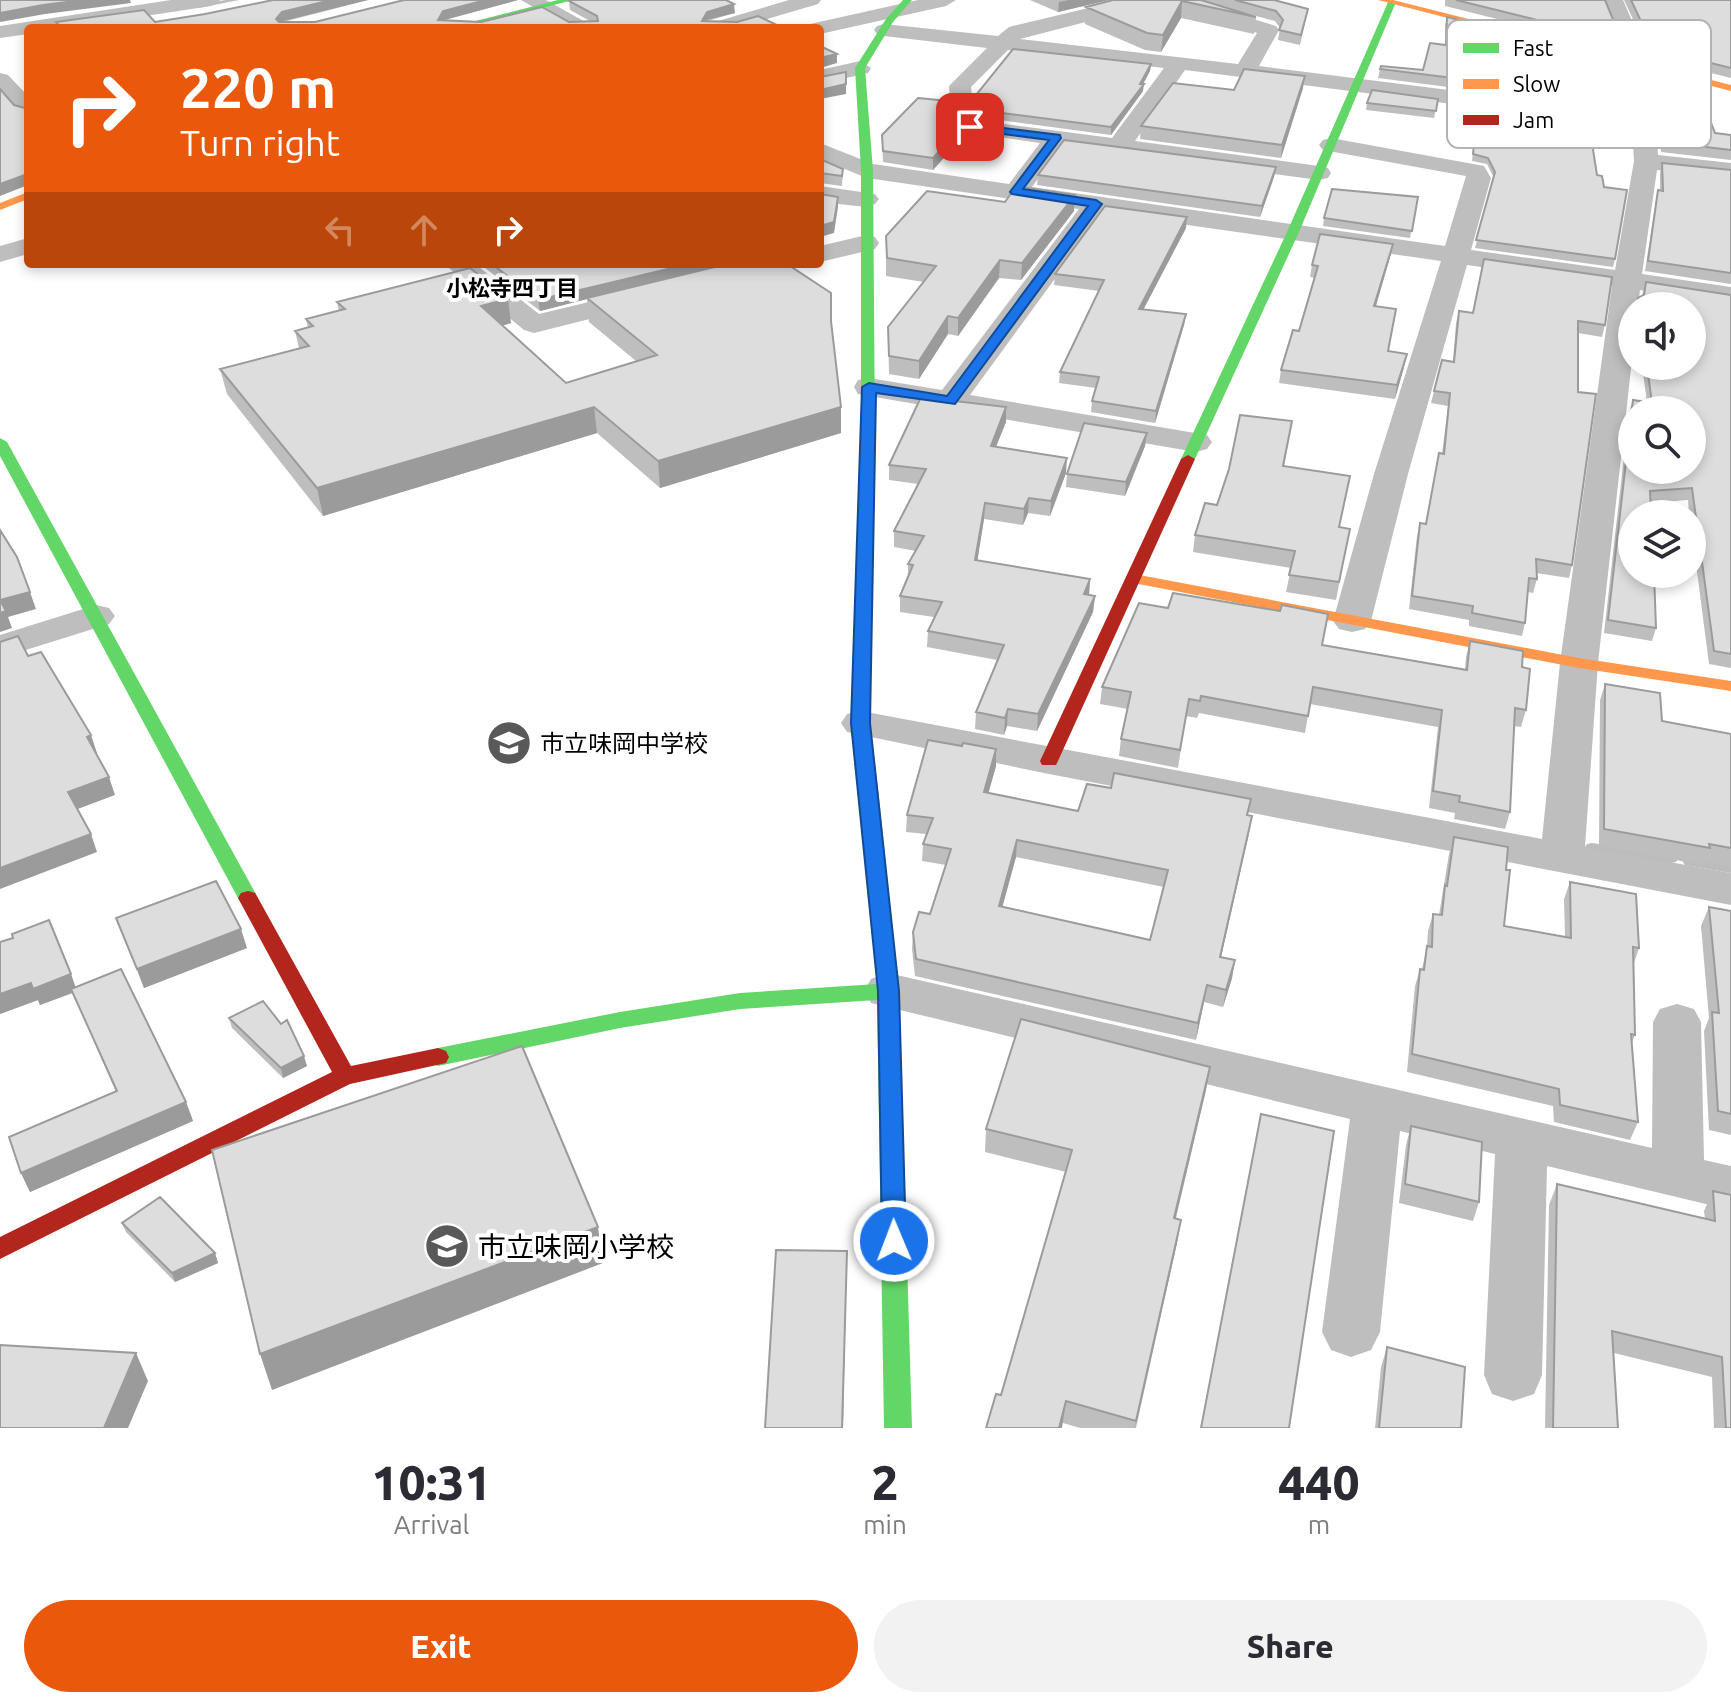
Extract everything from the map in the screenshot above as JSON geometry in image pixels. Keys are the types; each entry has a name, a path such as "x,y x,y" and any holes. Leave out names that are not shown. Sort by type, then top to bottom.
{"street":[{"path":"43,0 62,22"},
{"path":"50,24 211,0"},
{"path":"467,24 539,3 569,0"},
{"path":"729,24 811,0"},
{"path":"824,27 896,14 946,0"},
{"path":"1148,0 1016,31 1001,42 960,86 962,122 970,127 1319,173"},
{"path":"1613,0 1621,20"},
{"path":"1171,1 1269,30 1245,71"},
{"path":"1049,761 1293,232 1356,85 1387,1 1462,20"},
{"path":"539,3 578,24"},
{"path":"896,14 1001,42 1447,97"},
{"path":"896,14 860,68 867,171 869,387 861,723 888,991 898,1428"},
{"path":"118,24 144,20 156,24"},
{"path":"0,32 24,28"},
{"path":"0,43 24,39"},
{"path":"1119,146 1179,63"},
{"path":"824,76 860,68"},
{"path":"0,80 24,104"},
{"path":"1711,83 1731,88"},
{"path":"0,119 24,110"},
{"path":"1016,192 1056,138"},
{"path":"1331,145 1466,169 1479,174 1458,255 1391,474 1352,621"},
{"path":"1562,858 1579,663 1646,148"},
{"path":"824,152 867,171 1731,295"},
{"path":"1646,161 1731,170"},
{"path":"824,194 866,199"},
{"path":"0,207 24,196"},
{"path":"950,401 1096,204"},
{"path":"824,253 866,243"},
{"path":"0,254 24,247"},
{"path":"463,268 534,324 672,289"},
{"path":"869,387 1196,442"},
{"path":"0,442 345,1076"},
{"path":"1134,579 1579,663 1731,686"},
{"path":"0,647 96,616"},
{"path":"861,723 1731,889"},
{"path":"0,1249 345,1076 620,1020 740,1001 888,991 1731,1188"},
{"path":"1677,1022 1678,1176"},
{"path":"1351,1332 1377,1105"},
{"path":"1513,1375 1522,1139"}],"building":[{"path":"0,0 83,0 0,13"},
{"path":"273,0 331,0 282,12 276,19 279,22 315,22 404,0 486,0 443,11 438,20 481,22 542,7 569,22 598,21 597,16 569,1 572,0 726,0 734,4 707,12 702,21 737,22 758,16 775,24 56,22 144,10 155,22"},
{"path":"1113,0 1201,0 1256,17 1182,1 1163,35 1147,33 1086,7"},
{"path":"1235,0 1274,0 1308,9 1301,35 1279,30 1283,20 1276,11"},
{"path":"1456,0 1605,0 1613,20 1537,20"},
{"path":"1631,0 1731,0 1731,68 1711,63 1711,20 1640,20"},
{"path":"1447,17 1459,20 1447,20 1447,77 1380,69 1381,66 1423,70 1430,43 1446,45"},
{"path":"824,48 837,54 824,57"},
{"path":"1013,49 1151,64 1140,84 1144,84 1111,127 978,110 976,95"},
{"path":"1244,69 1305,76 1282,145 1141,126 1173,83 1234,90"},
{"path":"846,72 846,84 824,89 824,76"},
{"path":"0,89 14,105 24,108 24,175 0,184"},
{"path":"1372,90 1438,99 1436,111 1367,103"},
{"path":"918,98 948,101 950,116 964,124 933,158 883,151 882,135"},
{"path":"1711,123 1715,133 1731,135 1731,150 1711,148"},
{"path":"1064,140 1276,167 1262,206 1038,175"},
{"path":"1474,148 1593,148 1597,175 1602,176 1604,187 1627,190 1615,259 1476,240 1495,172 1488,158 1473,154"},
{"path":"824,161 843,169 842,176 824,174"},
{"path":"1662,163 1731,170 1731,273 1648,261 1658,190 1663,191"},
{"path":"1021,187 1075,195 1022,263 1000,260 958,318 948,316 919,361 889,356 888,327 936,266 887,258 886,236 927,191 1005,202 1014,189"},
{"path":"1332,189 1418,197 1412,231 1324,218"},
{"path":"824,195 838,197 834,222 824,225"},
{"path":"1105,206 1187,217 1139,309 1186,314 1156,411 1092,401 1099,377 1060,372 1104,280 1055,274"},
{"path":"1320,234 1393,244 1374,306 1396,309 1388,351 1407,354 1397,385 1281,370 1293,330 1299,331 1318,266 1312,265"},
{"path":"1484,259 1612,277 1605,325 1578,321 1578,392 1596,394 1572,565 1536,559 1537,579 1529,578 1525,623 1472,613 1473,606 1412,596 1420,523 1426,524 1439,453 1444,454 1450,393 1434,391 1442,360 1454,362 1459,311 1473,313"},
{"path":"470,268 508,299 481,306 566,383 657,355 587,298 711,268 793,268 831,293 831,321 841,407 658,461 594,407 317,488 220,369 309,346 295,331 313,326 306,319 345,309 337,302"},
{"path":"497,268 672,268 538,300"},
{"path":"1646,282 1731,295 1731,654 1714,651 1705,588 1706,500 1694,500 1692,488 1650,491 1650,500 1622,500 1623,484 1706,484 1706,396 1651,396 1649,380 1706,380 1706,292 1644,292"},
{"path":"921,397 1006,407 991,446 1067,458 1051,501 1029,498 1024,509 985,503 975,560 1090,579 1084,594 1095,596 1038,714 1008,709 1005,718 976,712 1004,645 928,631 942,602 900,596 913,565 908,564 924,536 894,531 926,469 889,465"},
{"path":"1240,415 1292,421 1283,466 1350,476 1339,527 1350,529 1339,582 1289,575 1295,551 1195,535 1205,503 1217,505 1229,469"},
{"path":"1084,423 1147,433 1126,482 1067,474"},
{"path":"0,530 17,557 30,592 0,600"},
{"path":"1618,532 1618,588 1655,588 1656,628 1608,620"},
{"path":"1173,593 1280,611 1282,605 1328,614 1322,645 1467,670 1470,641 1523,651 1522,667 1530,669 1526,710 1515,708 1510,812 1459,802 1460,796 1433,791 1442,710 1313,687 1308,716 1201,696 1200,701 1189,699 1180,750 1121,739 1131,692 1102,687 1139,603 1168,608"},
{"path":"18,636 28,656 41,652 91,735 87,737 109,777 68,792 91,834 0,868 0,642"},
{"path":"1605,684 1660,693 1662,721 1731,734 1731,848 1709,844 1710,848 1604,829"},
{"path":"928,740 996,749 984,792 1078,811 1087,784 1111,788 1114,773 1251,799 1247,815 1252,816 1220,957 1235,960 1226,990 1207,985 1198,1023 916,959 913,932 919,912 930,914 951,849 923,844 933,818 907,815","holes":["1017,840 1168,870 1150,940 999,906"]},
{"path":"1454,837 1508,847 1506,870 1510,870 1504,926 1571,938 1570,882 1636,894 1639,948 1633,947 1635,1035 1631,1034 1638,1122 1560,1105 1559,1089 1412,1054 1420,969 1424,970 1427,946 1432,947 1433,914 1442,915"},
{"path":"216,881 241,929 137,969 116,918"},
{"path":"1709,907 1731,911 1731,1114 1718,1111 1712,1012 1719,1013"},
{"path":"49,920 71,974 33,989 31,983 0,994 0,942"},
{"path":"121,969 186,1102 21,1173 9,1137 117,1091 71,989"},
{"path":"263,1001 281,1024 287,1020 304,1056 281,1068 229,1018"},
{"path":"1021,1019 1210,1067 1174,1218 1181,1220 1136,1421 1066,1401 1059,1428 986,1428 996,1394 1001,1395 1072,1150 986,1129"},
{"path":"522,1046 598,1227 260,1354 212,1150"},
{"path":"1261,1114 1334,1131 1289,1428 1201,1428"},
{"path":"1411,1126 1482,1142 1479,1202 1405,1184"},
{"path":"1557,1184 1715,1221 1713,1191 1731,1195 1731,1428 1726,1428 1722,1357 1612,1331 1618,1428 1553,1428"},
{"path":"160,1197 215,1253 172,1273 122,1223"},
{"path":"776,1250 847,1251 842,1428 765,1428"},
{"path":"0,1345 136,1353 104,1428 0,1428"},
{"path":"1387,1347 1465,1367 1461,1428 1379,1428"}],"waterway":[{"path":"199,6 236,0"},
{"path":"1592,847 1671,859"},
{"path":"1690,862 1731,868"}],"traffic: fast":[{"path":"470,24 569,0"},
{"path":"868,435 867,171 860,68 889,21 908,0"},
{"path":"1188,459 1293,232 1392,2"},
{"path":"0,442 248,898"},
{"path":"869,798 888,991 898,1428"},
{"path":"438,1057 620,1020 740,1001 888,991"}],"traffic: slow":[{"path":"1382,0 1461,20"},
{"path":"1711,83 1731,88"},
{"path":"0,207 24,197"},
{"path":"1134,579 1579,663 1731,686"}],"traffic: jam":[{"path":"868,435 861,723 869,798"},
{"path":"1049,761 1188,459"},
{"path":"248,898 345,1076"},
{"path":"0,1249 345,1076 438,1057"}],"place":[{"name":"市立味岡中学校","path":"509,743"},
{"name":"市立味岡小学校","path":"447,1246"}],"district":[{"name":"小松寺四丁目","path":"512,287"}],"route":[{"path":"894,1241 888,991 861,723 869,387 950,401 1096,204 1016,192 1056,138 970,127"}]}
